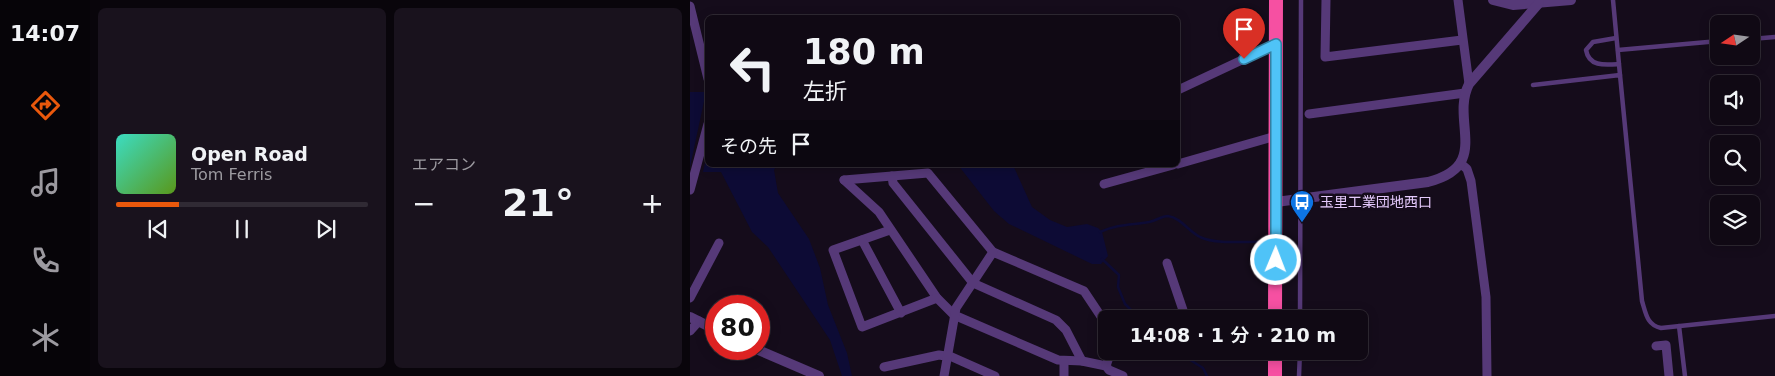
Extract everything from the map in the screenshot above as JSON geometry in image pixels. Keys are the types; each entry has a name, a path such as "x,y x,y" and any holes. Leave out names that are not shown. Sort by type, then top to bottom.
{"highway":[{"path":"1275,310 1276,0"},
{"path":"1275,360 1275,376"}],"street":[{"path":"1326,0 1325,57 1462,40"},
{"path":"1276,202 1428,182 1447,176 1460,163 1465,148 1467,88 1458,0"},
{"path":"1493,0 1513,5 1571,0"},
{"path":"1309,114 1467,88 1539,3"},
{"path":"690,6 705,67"},
{"path":"1180,89 1276,44"},
{"path":"690,190 705,135"},
{"path":"1180,163 1276,136"},
{"path":"1460,163 1467,169 1471,181 1486,297 1487,376"},
{"path":"1104,184 1166,167"},
{"path":"1098,312 1084,291 993,252 930,174 844,180 879,212 937,298 954,315 1064,362 1082,361 1106,366 1109,370 1123,376"},
{"path":"892,176 893,183 973,283 1056,320 1066,330 1082,361"},
{"path":"890,230 833,250 862,327 937,298"},
{"path":"862,240 900,313"},
{"path":"690,298 719,243"},
{"path":"944,376 956,308 993,252"},
{"path":"1166,263 1183,310"},
{"path":"690,331 694,319"},
{"path":"1656,346 1666,345 1669,376"},
{"path":"770,355 818,376"},
{"path":"884,367 939,355 995,376"},
{"path":"1106,366 1108,360"},
{"path":"1064,362 1064,376"}],"lane":[{"path":"1300,310 1301,0"},
{"path":"1613,0 1642,301 1648,320 1653,326 1679,326 1775,316"},
{"path":"1760,38 1775,37"},
{"path":"1616,38 1593,42 1586,50 1587,55 1597,64 1619,64"},
{"path":"1618,50 1710,42"},
{"path":"1533,84 1620,75"},
{"path":"1679,326 1685,376"},
{"path":"1300,360 1300,376"}],"shaded area":[{"path":"690,92 705,92 705,97 690,167"},
{"path":"705,164 705,167 776,167 774,170 778,193 809,239 820,268 828,305 847,353 852,376 842,376 830,340 768,247 752,232 721,172 703,172"},
{"path":"960,167 1014,167 1032,207 1050,220 1067,227 1087,224 1098,228 1102,232 1108,256 1101,264 1092,264 1009,224 994,211"}],"waterway":[{"path":"1100,232 1168,216 1177,219 1200,237 1207,239 1223,242 1267,242"},
{"path":"1102,259 1119,275 1118,287 1125,304 1131,310"},
{"path":"1190,360 1203,368 1207,376"}],"place":[{"name":"玉里工業団地西口","path":"1302,223"}],"route":[{"path":"1244,59 1276,44 1276,260"}]}
